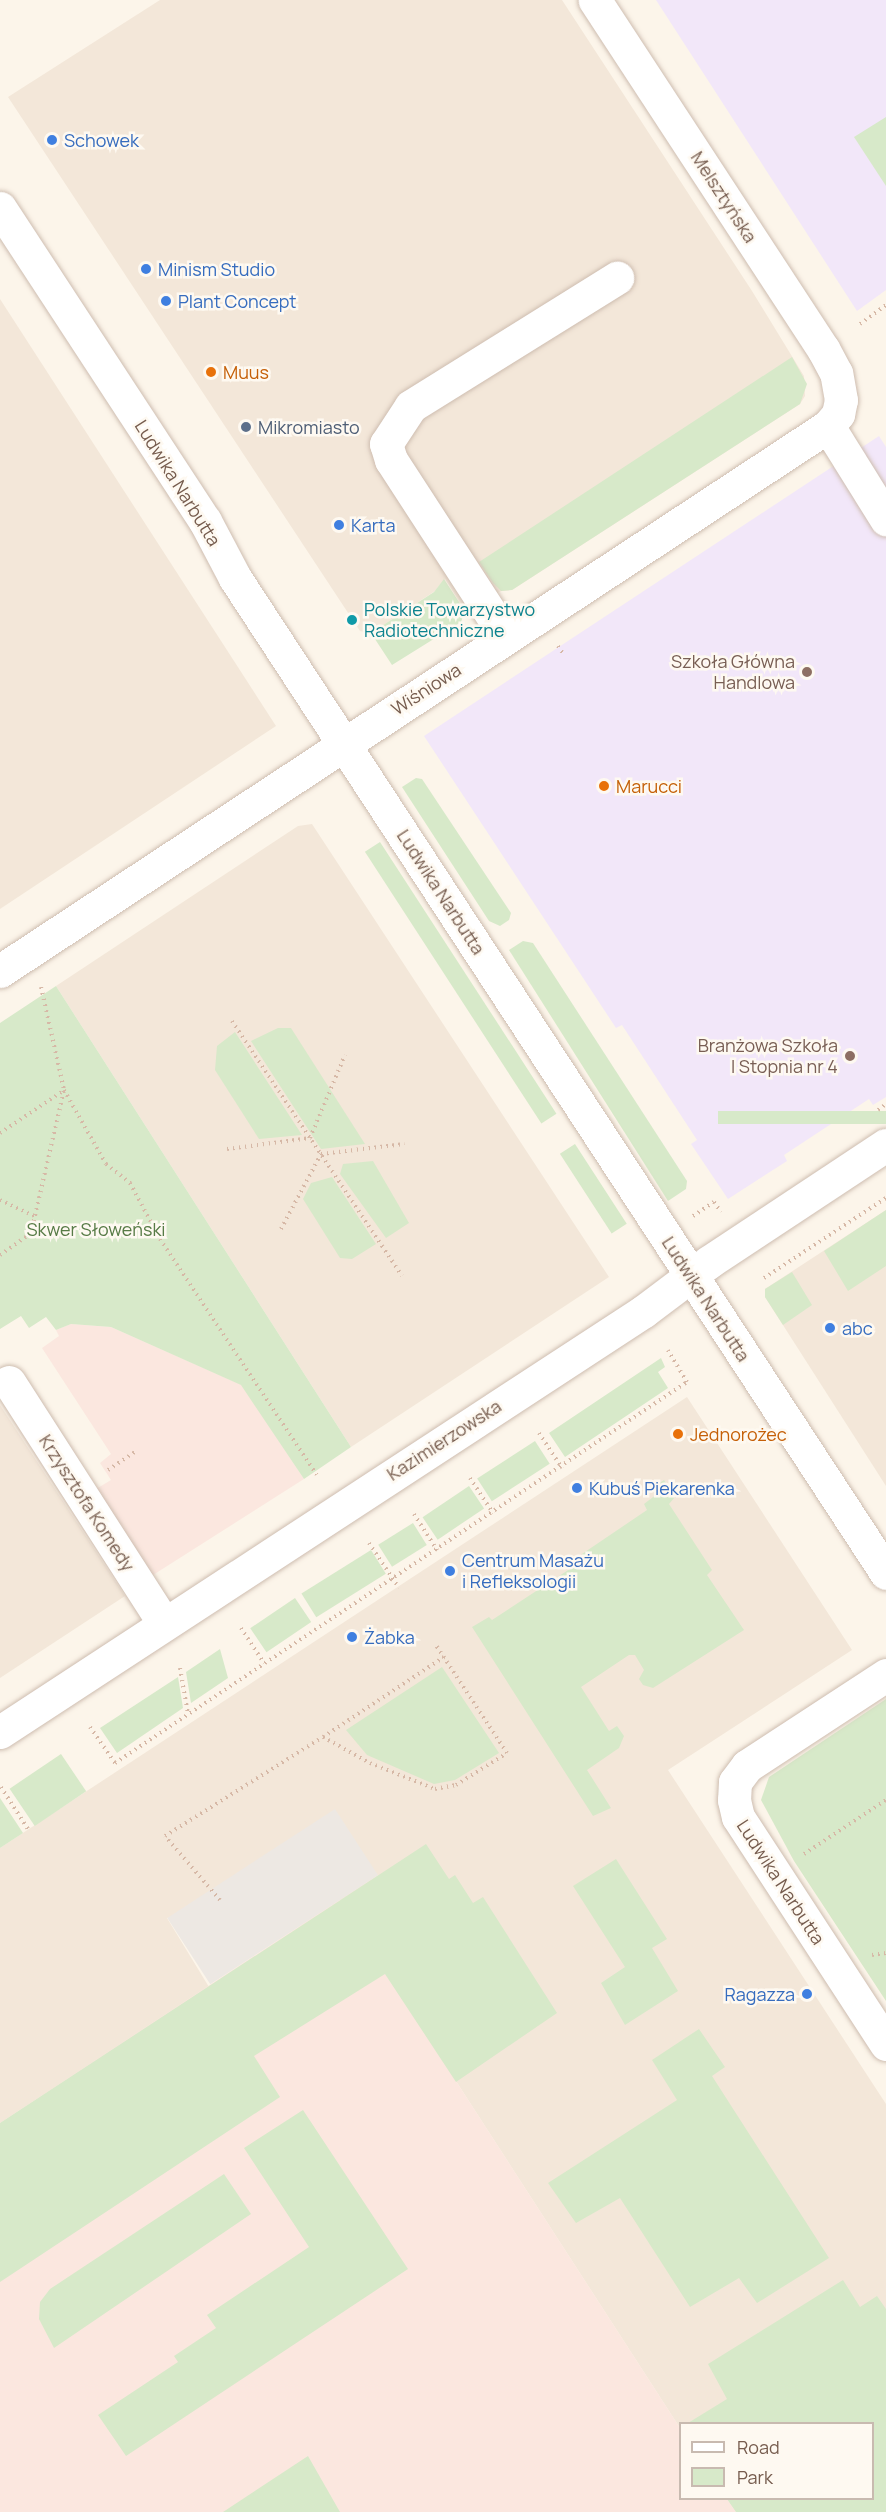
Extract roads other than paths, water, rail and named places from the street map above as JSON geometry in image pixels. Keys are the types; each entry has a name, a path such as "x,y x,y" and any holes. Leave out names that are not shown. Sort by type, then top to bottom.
{"street":[{"name":"Melsztyńska","path":"595,0 823,349 836,373 835,413 886,519"},
{"name":"Ludwika Narbutta","path":"0,208 205,521 235,578 886,1573"},
{"path":"506,637 391,460 386,444 392,430 411,406 617,278"},
{"name":"Wiśniowa","path":"0,971 506,637 835,413"},
{"name":"Kazimierzowska","path":"0,1732 692,1277 886,1145"},
{"name":"Krzysztofa Komedy","path":"9,1382 164,1623"},
{"name":"Ludwika Narbutta","path":"886,1675 747,1766 735,1782 734,1800 738,1817 886,2044"}],"place":[{"name":"Schowek","path":"52,140"},
{"name":"Minism Studio","path":"146,269"},
{"name":"Plant Concept","path":"166,301"},
{"name":"Muus","path":"211,372"},
{"name":"Mikromiasto","path":"246,427"},
{"name":"Karta","path":"339,525"},
{"name":"Polskie Towarzystwo Radiotechniczne","path":"352,620"},
{"name":"Szkoła Główna Handlowa","path":"807,672"},
{"name":"Marucci","path":"604,786"},
{"name":"Branżowa Szkoła I Stopnia nr 4","path":"850,1056"},
{"name":"abc","path":"830,1328"},
{"name":"Jednorożec","path":"678,1434"},
{"name":"Kubuś Piekarenka","path":"577,1488"},
{"name":"Centrum Masażu i Refleksologii","path":"450,1571"},
{"name":"Żabka","path":"352,1637"},
{"name":"Ragazza","path":"807,1994"}],"park label":[{"name":"Skwer Słoweński","path":"96,1229"}]}
